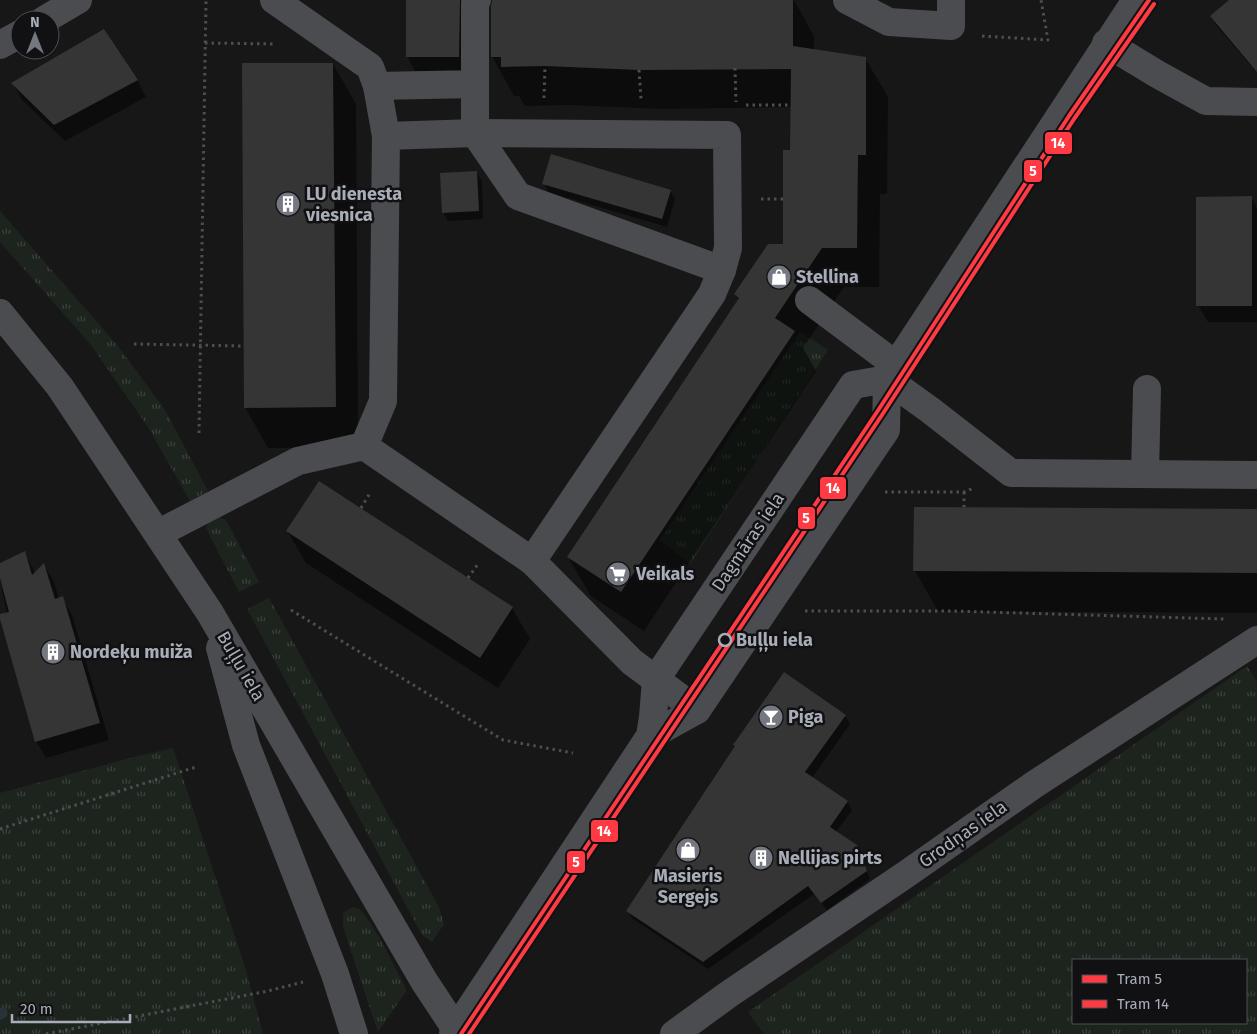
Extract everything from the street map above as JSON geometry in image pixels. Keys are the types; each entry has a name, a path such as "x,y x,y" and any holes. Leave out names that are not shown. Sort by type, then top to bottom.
{"street":[{"path":"60,11 78,0"},
{"path":"274,0 370,67 377,86 386,136 383,400 364,446"},
{"path":"477,0 475,3 475,133 518,196 722,270"},
{"path":"847,0 889,22 951,13"},
{"path":"892,372 1106,43 1136,0"},
{"path":"1106,43 1206,101 1257,102"},
{"path":"377,86 475,84"},
{"path":"386,136 475,133 728,135 728,248 722,270 712,294 532,561"},
{"path":"809,300 892,372 930,410 1011,473 1257,475"},
{"name":"Buļļu iela","path":"0,313 60,387 159,533 210,613 456,1033"},
{"name":"Dagmāras iela","path":"456,1033 650,736 656,680 853,386 892,372 886,430 697,710 650,736"},
{"path":"1144,474 1147,389"},
{"path":"159,533 298,461 364,446 532,561 632,662 697,710"},
{"path":"210,613 246,745 335,974 354,1034"},
{"name":"Grodņas iela","path":"674,1034 729,994 1035,784 1257,640"}],"path":[{"path":"199,433 206,0"},
{"path":"951,13 974,35 1048,40 1041,0"},
{"path":"544,102 545,66"},
{"path":"735,68 736,105"},
{"path":"639,70 641,106"},
{"path":"134,344 244,346"},
{"path":"885,492 964,492 1011,473"},
{"path":"964,492 964,507"},
{"path":"361,508 370,494"},
{"path":"468,578 478,563"},
{"path":"291,610 503,740 573,754"},
{"path":"796,611 951,611 1227,619"},
{"path":"0,829 196,766"},
{"path":"46,1034 268,991"}],"green space":[{"path":"0,211 118,346 165,410 208,491 190,501 148,427 91,345 0,242"},
{"path":"800,332 828,350 690,564 660,540"},
{"path":"217,516 226,520 259,582 239,592 206,528 210,520"},
{"path":"269,598 439,907 444,924 432,942 422,935 247,609"},
{"path":"1247,666 1257,682 1257,1034 764,1034 748,1012"},
{"path":"173,748 246,970 263,1034 0,1034 0,793"},
{"path":"353,907 361,911 369,922 407,990 378,1032 343,927 343,913"}],"building":[{"path":"406,0 460,0 459,57 406,57"},
{"path":"492,0 793,0 793,46 866,57 866,155 858,155 857,248 822,248 775,318 795,331 621,592 567,557 739,298 734,294 768,244 783,244 783,150 790,150 791,69 639,70 545,66 501,67 501,57 491,57"},
{"path":"1229,0 1257,0 1257,72 1210,16"},
{"path":"104,29 138,80 54,125 11,83 51,60 60,60 60,55"},
{"name":"LU dienesta viesnica","path":"242,63 333,63 336,407 244,408"},
{"path":"551,154 671,190 662,219 542,184"},
{"path":"477,171 479,211 442,213 440,173"},
{"path":"1252,196 1252,306 1196,306 1196,197"},
{"path":"319,481 513,607 480,658 286,531"},
{"path":"914,507 1257,509 1257,573 913,571"},
{"name":"Nordeķu muiža","path":"25,551 32,575 44,563 55,599 63,596 100,723 35,742 0,619 0,614 9,612 0,578 0,563"},
{"name":"Nellijas pirts","path":"784,672 846,715 805,772 848,801 830,827 857,845 867,871 821,903 808,886 703,962 626,911 735,746 733,745"}],"tram line":[{"name":"5","path":"461,1034 877,412 1069,116 1149,0"},
{"name":"14","path":"469,1034 882,415 1074,119 1154,4"}],"place":[{"name":"LU dienesta viesnica","path":"288,204"},
{"name":"Stellina","path":"779,277"},
{"name":"Veikals","path":"618,574"},
{"name":"Buļļu iela","path":"725,640"},
{"name":"Nordeķu muiža","path":"53,652"},
{"name":"Piga","path":"771,717"},
{"name":"Masieris Sergejs","path":"688,850"},
{"name":"Nellijas pirts","path":"761,858"}]}
